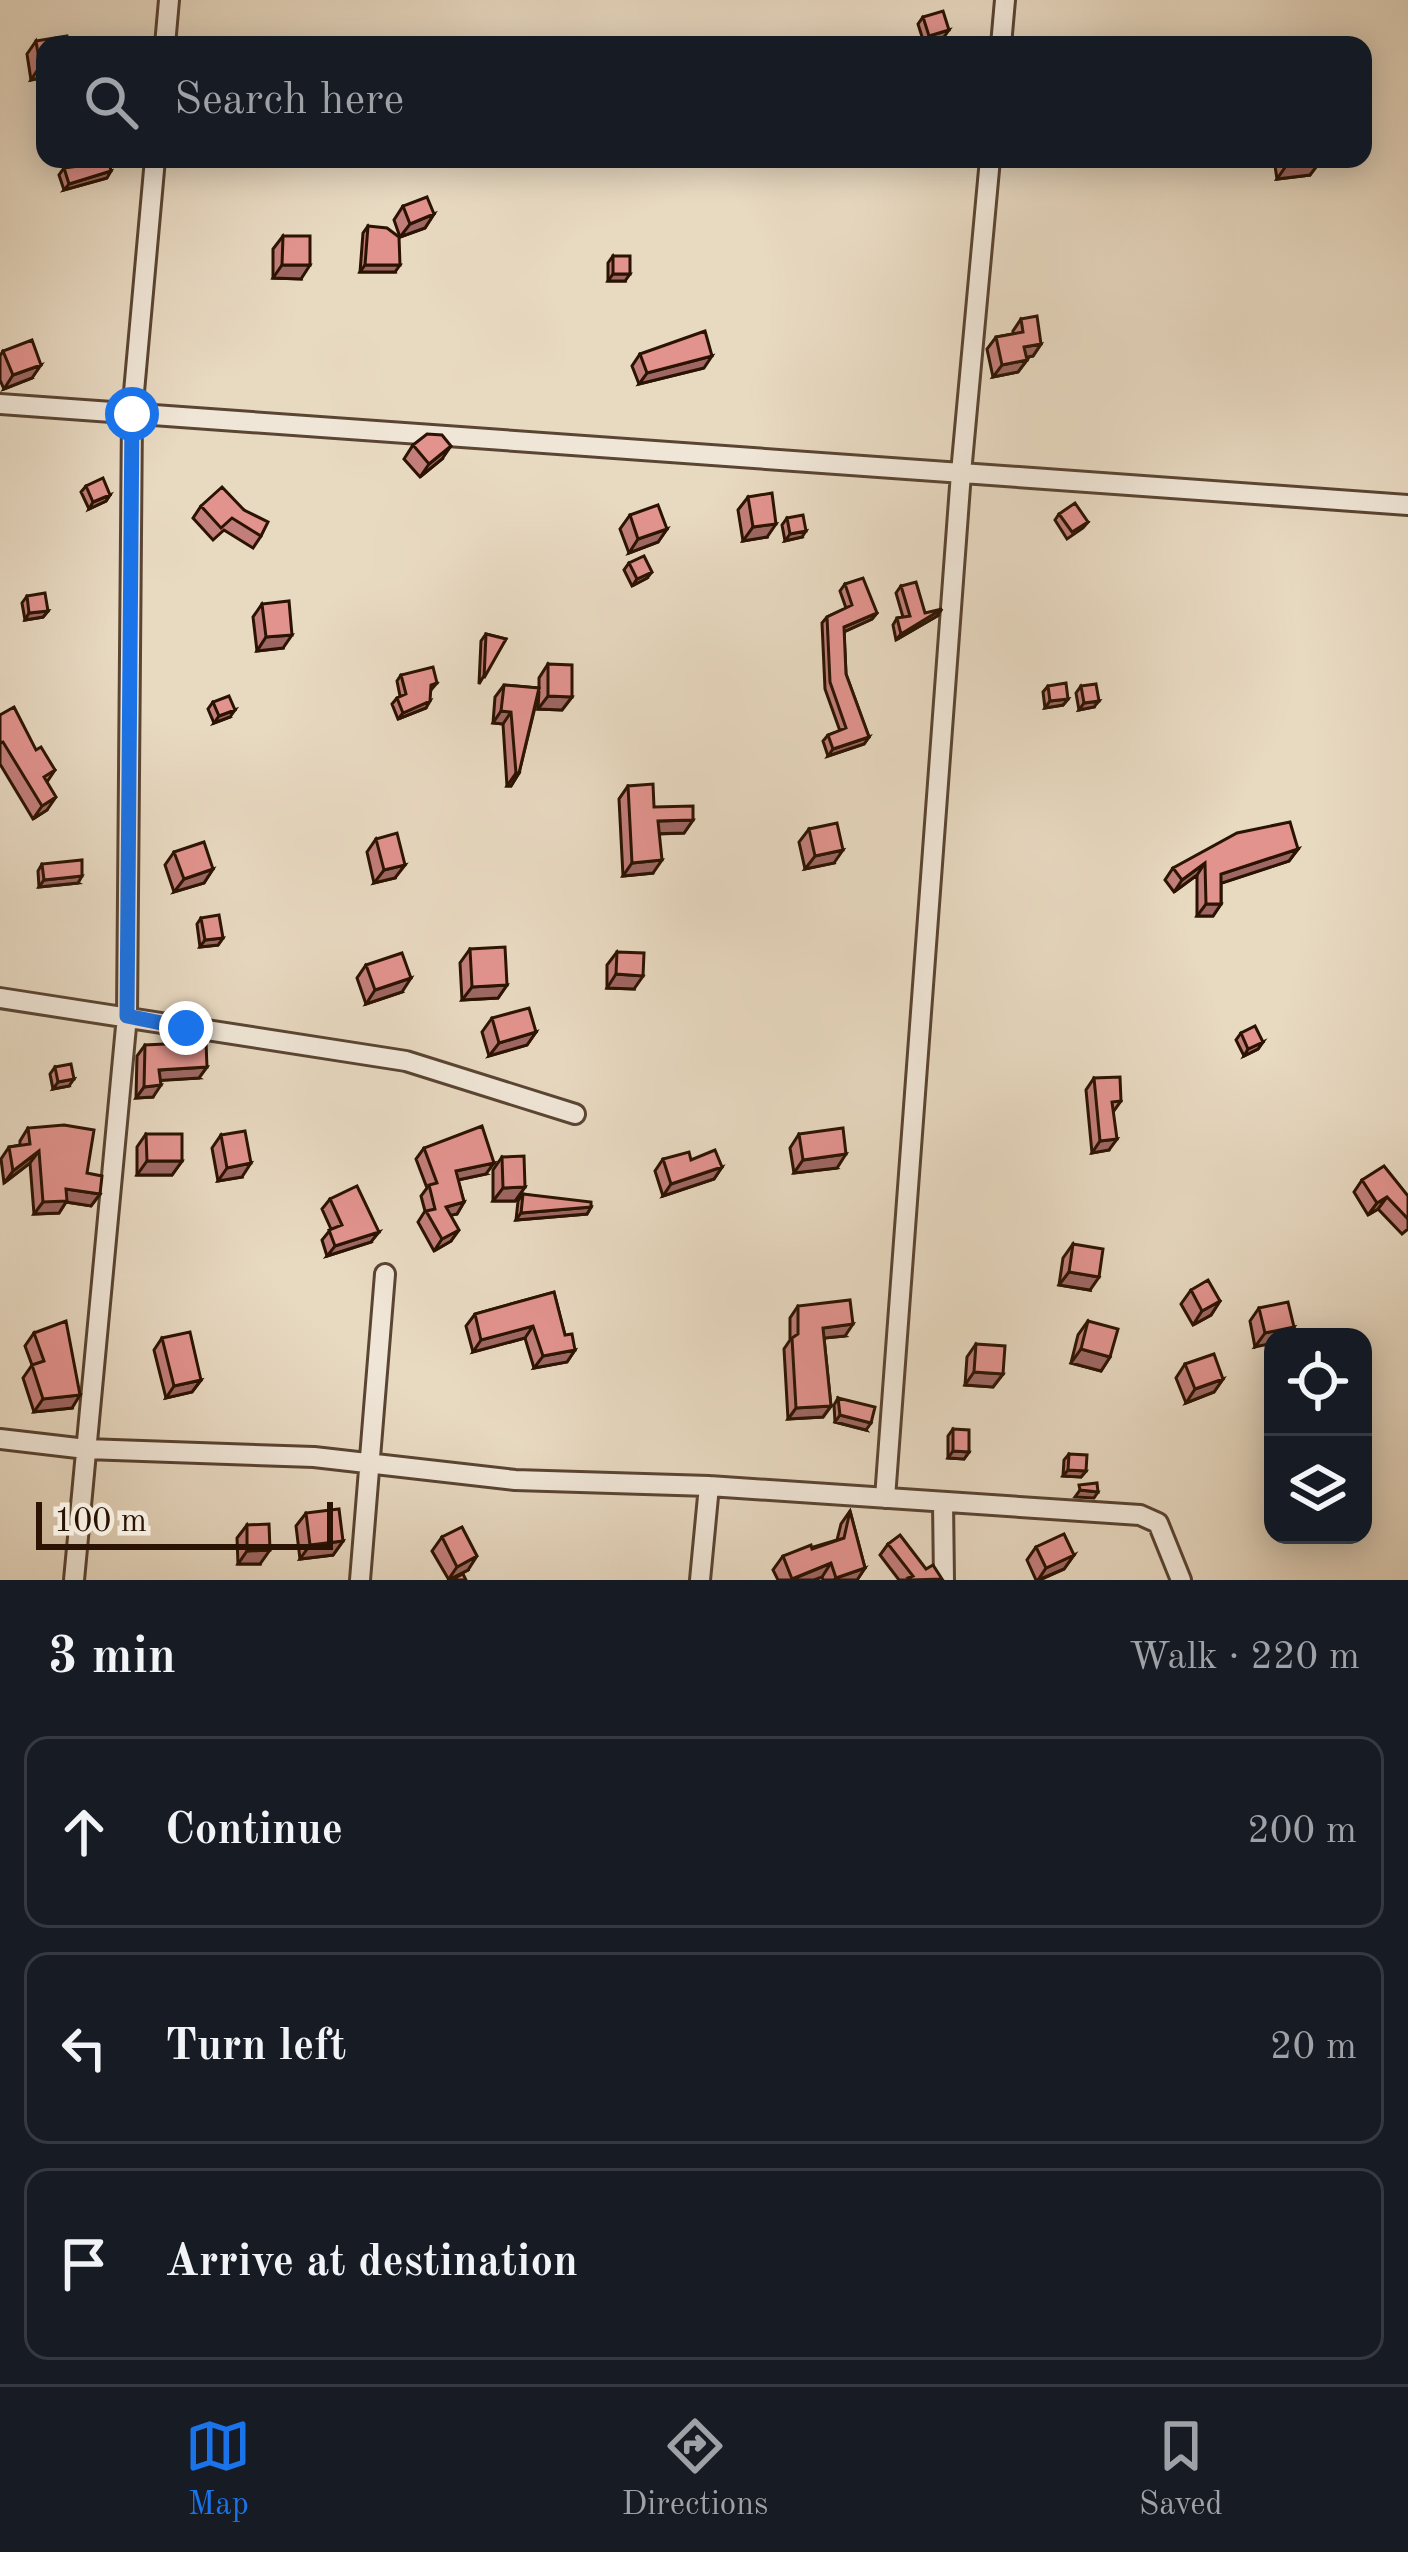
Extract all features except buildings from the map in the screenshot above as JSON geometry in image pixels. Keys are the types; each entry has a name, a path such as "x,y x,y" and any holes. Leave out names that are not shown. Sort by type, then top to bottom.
{"street":[{"path":"166,36 170,0"},
{"path":"1002,36 1005,0"},
{"path":"74,1580 127,1016 132,414 154,168"},
{"path":"885,1498 961,473 989,168"},
{"path":"0,404 1408,505"},
{"path":"0,998 406,1061 574,1114"},
{"path":"360,1580 385,1274"},
{"path":"0,1439 86,1449 314,1457 368,1467 514,1480 709,1486 1140,1515 1158,1523 1181,1580"},
{"path":"700,1580 709,1486"},
{"path":"943,1502 944,1580"}],"route":[{"path":"132,414 127,1016 186,1028"}]}
